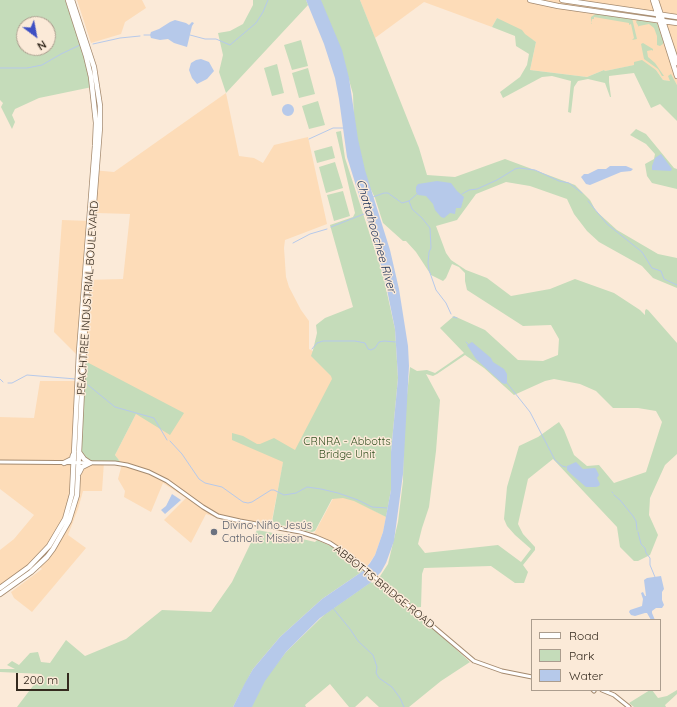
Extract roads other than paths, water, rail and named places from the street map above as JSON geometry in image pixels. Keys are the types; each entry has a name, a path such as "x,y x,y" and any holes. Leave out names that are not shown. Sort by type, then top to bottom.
{"highway":[{"name":"PEACHTREE INDUSTRIAL BOULEVARD","path":"68,0 86,56 91,77 96,123 96,146 79,352 77,449"},
{"name":"PEACHTREE INDUSTRIAL BOULEVARD","path":"0,594 37,567 47,557 67,527 73,513 77,495 76,463 86,305 100,137 100,106 94,67 72,0"},
{"path":"530,0 558,6 676,23"},
{"path":"562,0 677,17"},
{"path":"652,0 661,21 677,76"},
{"path":"642,12 651,7 652,0"},
{"path":"656,0 659,15"},
{"path":"661,21 677,62"},
{"path":"668,36 669,27 676,23"},
{"path":"77,449 84,459 90,463 82,467 76,475 72,468 64,463 72,459 77,449"},
{"name":"PEACHTREE INDUSTRIAL BOULEVARD","path":"0,588 29,567 51,543 61,527 69,508 76,475"}],"main road":[{"name":"ABBOTTS BRIDGE ROAD","path":"0,462 127,465 149,472 167,481 218,516 240,522 300,532 316,537 340,549 474,661 502,671 531,677"},
{"path":"604,691 614,695 630,707"}],"water":[{"name":"Chattahoochee River","path":"306,0 321,0 342,50 349,78 358,139 365,170 390,250 399,289 408,346 409,366 403,474 394,541 381,572 370,583 320,618 286,652 265,681 252,707 233,707 253,669 280,637 322,599 363,571 370,563 375,555 383,532 391,490 391,452 398,378 395,329 384,275 347,157 335,78 324,44"},
{"path":"175,20 189,25 192,22 194,23 187,47 174,43 168,39 160,40 151,38 151,32"},
{"path":"201,59 209,62 214,71 207,79 197,84 192,78 189,70 191,63"},
{"path":"288,104 292,106 294,110 292,114 288,116 284,114 282,110 284,106"},
{"path":"661,154 672,169 671,171 652,170 655,158"},
{"path":"610,166 626,166 633,169 631,171 621,172 590,185 586,184 581,177 584,174 588,174 598,169 606,169"},
{"path":"437,181 451,183 464,197 461,208 456,208 455,214 450,213 444,218 441,217 435,210 433,204 426,196 418,195 416,192 416,187 418,184"},
{"path":"472,342 491,358 493,362 504,369 507,374 507,383 502,383 476,359 467,345"},
{"path":"576,462 583,469 596,469 599,475 597,478 600,484 599,486 586,487 567,470 567,466"},
{"path":"172,494 181,500 165,514 161,510 166,506"},
{"path":"661,576 664,589 662,592 662,600 664,605 662,608 656,608 652,611 655,619 650,619 647,613 635,616 631,615 629,612 630,610 642,606 643,599 641,593 643,592 646,596 644,580 647,578"}],"waterway":[{"path":"190,35 205,39 216,39 230,45 256,23 268,0"},
{"path":"144,35 150,35"},
{"path":"93,44 120,38 140,36"},
{"path":"0,68 27,68 42,65 80,45"},
{"path":"309,139 333,128 344,128"},
{"path":"462,194 497,180 519,168 535,170 559,181 569,183 582,193"},
{"name":"Chattahoochee River","path":"373,197 388,193 402,203 409,201 417,194"},
{"path":"409,201 412,209 430,228 431,248 429,252 429,270 436,290 446,303 451,314"},
{"path":"588,201 607,224 642,252 652,268 661,271 664,279 677,285"},
{"name":"Chattahoochee River","path":"331,227 364,214"},
{"path":"293,243 310,234 327,229"},
{"path":"453,317 457,318"},
{"path":"312,349 317,343 323,341 355,341 365,343 368,349 371,350 375,348 379,342 396,342"},
{"path":"8,383 12,383 27,375 76,379"},
{"path":"0,379 3,382"},
{"path":"507,383 530,412 555,460 562,466 566,467"},
{"path":"88,385 115,407 154,418 167,440"},
{"path":"170,441 182,454 199,479 205,483 222,487 243,502 252,502 271,490 284,495 296,493 307,487 338,493 372,507 387,508"},
{"path":"614,495 633,516 636,521 637,530"},
{"path":"638,532 641,544 645,548 646,553 650,558 650,565 655,577"},
{"path":"332,607 358,641 373,655 377,667 376,673 379,678 392,687 400,698 404,707"}],"place":[{"name":"Divino Niño Jesús Catholic Mission","path":"214,532"}],"park label":[{"name":"CRNRA - Abbotts Bridge Unit","path":"347,448"}]}
